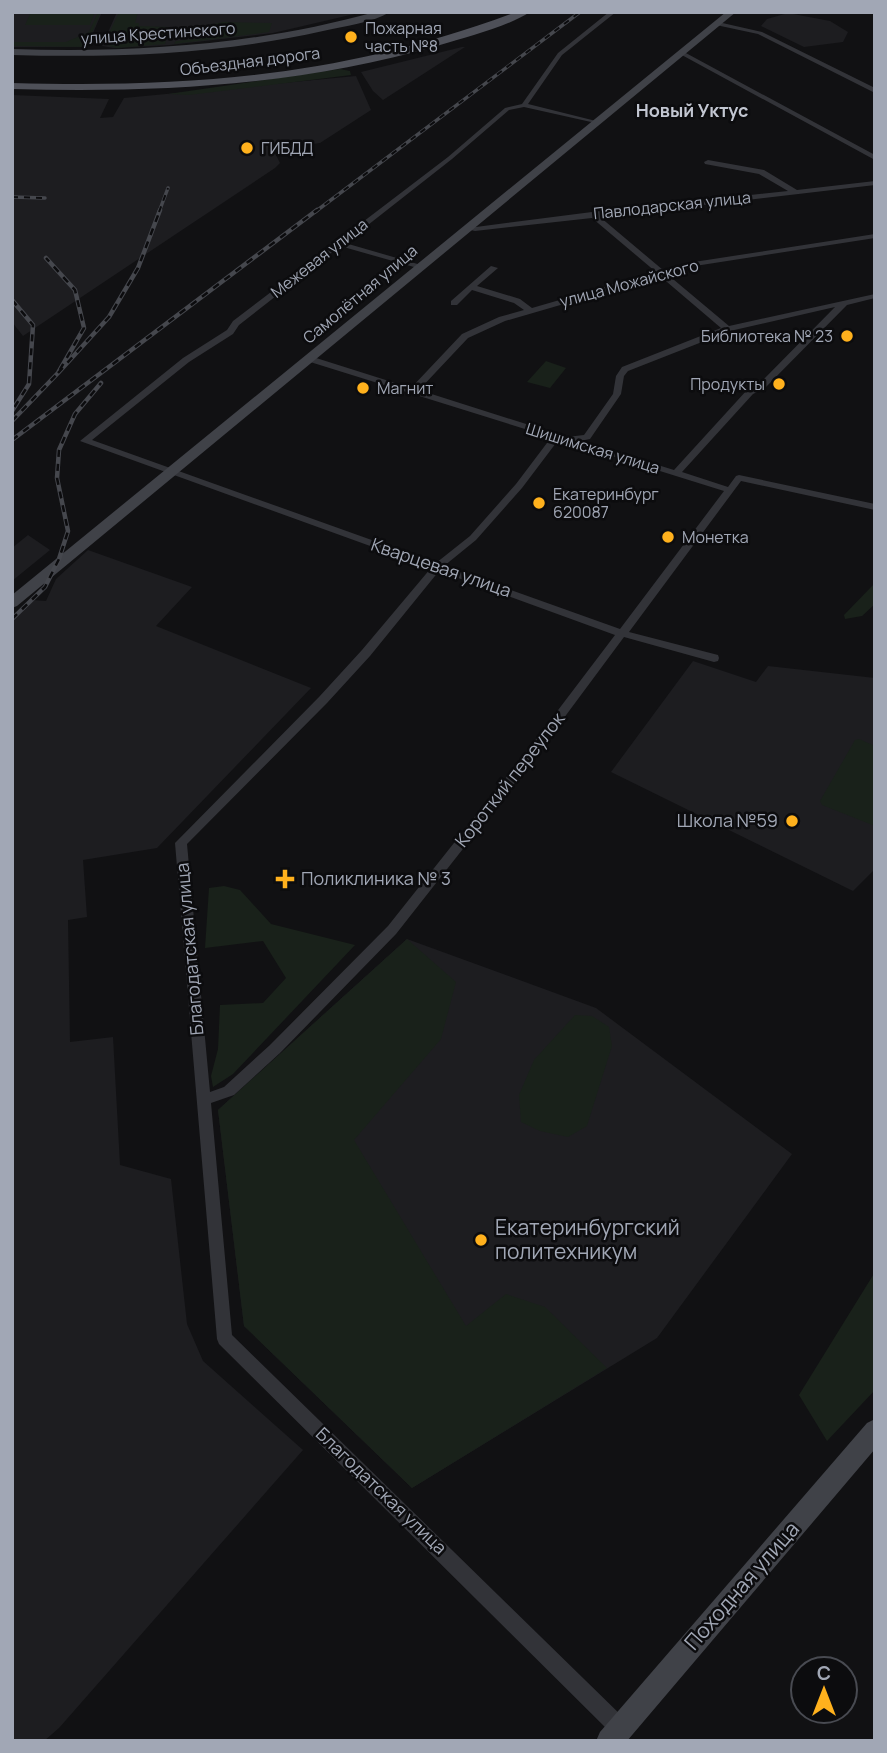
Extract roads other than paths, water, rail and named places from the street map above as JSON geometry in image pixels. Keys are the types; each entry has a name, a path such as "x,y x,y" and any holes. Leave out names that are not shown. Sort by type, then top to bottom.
{"main road":[{"name":"улица Крестинского","path":"12,52 100,54 202,48 320,30 386,12"},
{"name":"Объездная дорога","path":"12,78 142,80 286,67 428,38 505,12"},
{"name":"Объездная дорога","path":"12,86 151,88 254,78 352,63 438,43 525,12"},
{"name":"Самолётная улица","path":"12,603 418,267 732,12"},
{"name":"Походная улица","path":"615,1734 875,1431"}],"street":[{"name":"Межевая улица","path":"169,473 85,441 186,359 230,332 236,323 450,158 507,110 524,104 560,54 613,12"},
{"path":"718,24 760,33 875,91"},
{"path":"682,53 875,158"},
{"path":"524,104 597,123"},
{"path":"708,162 761,172 795,192"},
{"name":"Павлодарская улица","path":"469,228 875,183"},
{"path":"592,214 663,271 727,329"},
{"name":"улица Можайского","path":"412,392 465,336 502,318 694,264 875,236"},
{"path":"338,243 418,267"},
{"path":"454,303 494,268"},
{"path":"471,287 517,301 529,310"},
{"name":"Благодатская улица","path":"615,1734 225,1339 181,843 323,700 437,567 473,537 519,486 553,441 587,438 617,394 625,369 727,329 875,296"},
{"path":"675,474 750,392 761,386 845,303"},
{"name":"Шишимская улица","path":"310,359 729,490"},
{"name":"Кварцевая улица","path":"169,473 621,633 713,658"},
{"path":"729,490 739,478 875,507"},
{"name":"Короткий переулок","path":"203,1100 229,1091 275,1049 392,930 528,758 729,490"}],"railway":[{"path":"315,212 580,12"},
{"path":"159,212 168,188"},
{"path":"12,197 45,198"},
{"path":"58,373 109,317 138,268 160,210"},
{"path":"12,440 317,210"},
{"path":"46,258 75,290 84,328 58,373"},
{"path":"12,300 33,325 29,384 12,411"},
{"path":"12,421 58,373"},
{"path":"12,619 45,587 59,559 68,531 57,478 59,450 75,414 101,383"}],"place":[{"name":"Пожарная часть №8","path":"351,37"},
{"name":"ГИБДД","path":"247,148"},
{"name":"Библиотека № 23","path":"847,336"},
{"name":"Продукты","path":"779,384"},
{"name":"Магнит","path":"363,388"},
{"name":"Екатеринбург 620087","path":"539,503"},
{"name":"Монетка","path":"668,537"},
{"name":"Школа №59","path":"792,821"},
{"name":"Поликлиника № 3","path":"285,879"},
{"name":"Екатеринбургский политехникум","path":"481,1240"}],"district":[{"name":"Новый Уктус","path":"692,111"}]}
